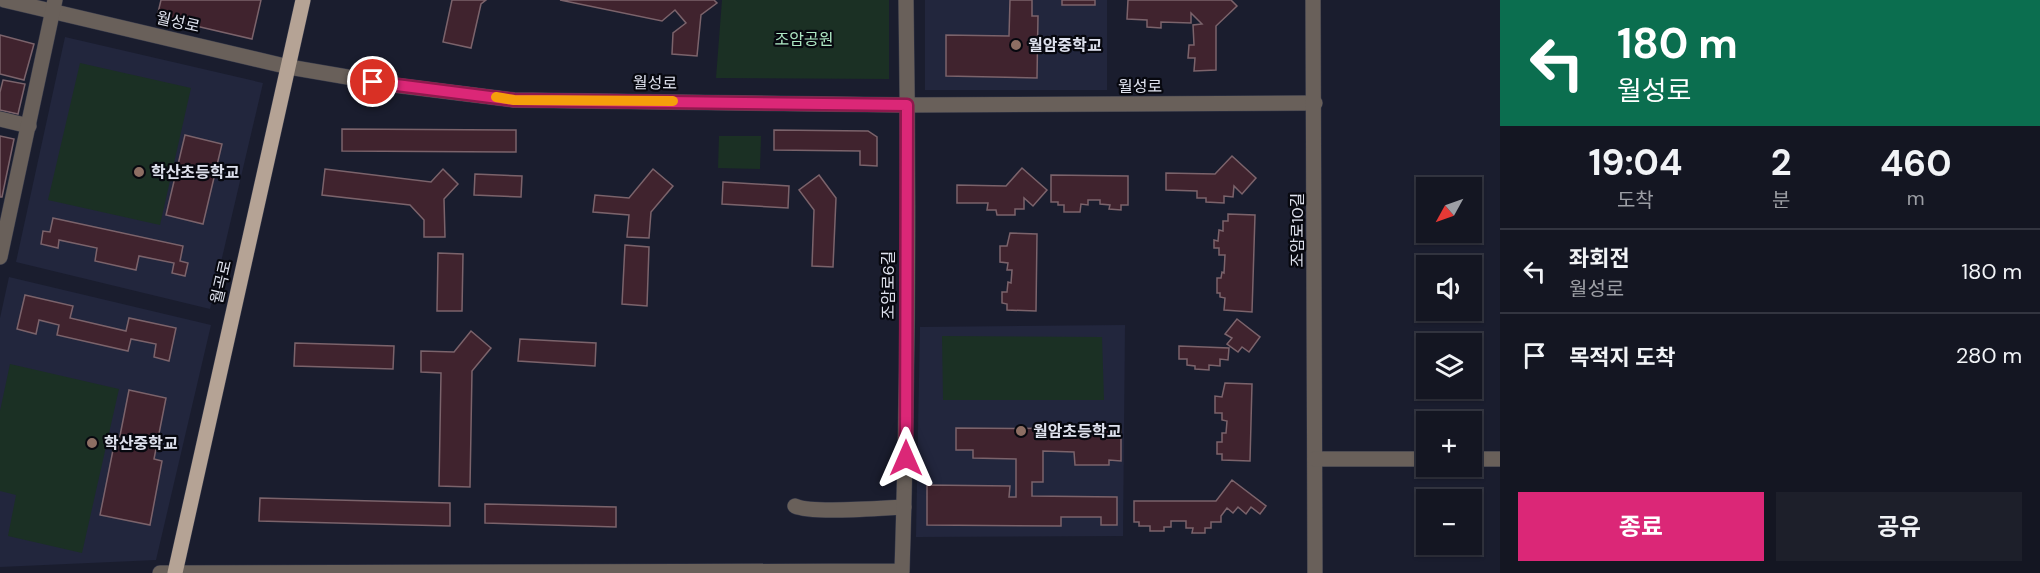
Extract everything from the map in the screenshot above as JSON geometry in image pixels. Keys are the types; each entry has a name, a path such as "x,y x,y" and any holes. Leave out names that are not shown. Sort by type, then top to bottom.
{"main road":[{"name":"월곡로","path":"175,573 303,0"}],"street":[{"name":"월성로","path":"4,0 54,5 289,67 394,86 514,100 907,105 1315,102"},
{"name":"조암로6길","path":"175,573 902,571 906,458 906,0"},
{"name":"조암로10길","path":"1313,0 1315,573"},
{"path":"0,257 54,5"},
{"path":"0,120 29,126"},
{"path":"1315,459 1416,459"},
{"path":"1482,459 1500,459"},
{"path":"795,507 832,509 904,507"},
{"path":"160,573 175,573"}],"shaded area":[{"name":"월암중학교","path":"925,0 1107,0 1107,90 925,90"},
{"name":"학산초등학교","path":"65,37 263,83 210,309 16,262"},
{"name":"학산중학교","path":"9,277 211,325 156,560 0,567 0,318"},
{"name":"월암초등학교","path":"1125,325 1123,536 916,537 920,327"}],"green space":[{"name":"조암공원","path":"722,0 889,0 889,79 716,78"},
{"path":"80,63 191,88 160,225 48,200"},
{"path":"719,136 761,136 760,169 718,168"},
{"path":"942,336 1102,337 1104,400 943,400"},
{"path":"10,364 119,389 82,553 8,536 16,495 0,491 0,411"}],"building":[{"path":"161,0 261,0 252,39 157,17"},
{"path":"452,0 486,0 481,4 471,48 443,42"},
{"path":"560,0 714,0 717,3 701,15 697,56 672,54 673,33 686,23 675,10 662,21"},
{"path":"1010,0 1032,0 1032,16 1038,16 1037,78 946,76 946,35 1009,36"},
{"path":"1062,0 1095,0 1095,5 1062,5"},
{"path":"1128,0 1231,0 1237,6 1216,26 1216,70 1194,71 1195,58 1188,58 1189,45 1194,45 1193,25 1202,24 1191,13 1191,23 1161,22 1161,28 1147,27 1147,20 1127,19"},
{"path":"0,35 34,44 24,80 0,74"},
{"path":"3,80 25,84 18,114 0,110"},
{"path":"342,129 516,130 516,152 342,151"},
{"path":"774,130 868,131 877,137 877,166 860,165 860,151 774,150"},
{"path":"185,135 222,144 203,224 166,215"},
{"path":"0,136 14,139 2,197 0,197"},
{"path":"1232,156 1256,178 1242,194 1234,186 1233,197 1224,196 1224,203 1206,202 1206,198 1197,198 1197,191 1166,190 1166,173 1215,174"},
{"path":"1022,168 1047,190 1033,206 1024,198 1024,209 1015,209 1015,215 997,215 996,210 987,210 988,203 957,203 957,185 1006,186"},
{"path":"325,169 431,182 443,169 458,184 444,199 445,237 424,237 424,220 410,205 322,195"},
{"path":"653,169 673,186 651,212 649,238 627,237 629,215 593,212 595,195 629,198"},
{"path":"475,174 522,176 521,197 474,195"},
{"path":"819,175 836,198 833,267 812,266 814,210 799,190"},
{"path":"1051,175 1128,176 1128,205 1121,205 1121,210 1109,209 1110,205 1100,204 1100,200 1088,200 1088,205 1081,204 1080,212 1064,212 1064,205 1051,202"},
{"path":"723,182 789,186 788,208 722,204"},
{"path":"1228,214 1255,215 1252,312 1224,310 1225,298 1220,297 1220,293 1217,293 1217,278 1221,278 1222,272 1224,273 1225,255 1219,255 1219,248 1214,248 1214,240 1218,241 1219,230 1223,231 1223,221 1228,221"},
{"path":"53,218 183,246 180,261 188,263 185,276 172,273 174,263 139,256 136,270 95,261 97,248 59,240 58,248 41,244 43,231 50,232"},
{"path":"1010,233 1037,234 1036,311 1007,310 1007,304 1002,303 1002,292 1007,292 1008,282 1011,283 1012,270 1007,270 1008,263 1000,262 1000,246 1007,246"},
{"path":"625,245 649,247 647,306 622,304"},
{"path":"438,253 463,254 462,311 437,311"},
{"path":"25,295 73,306 70,318 126,331 129,318 176,328 169,361 154,357 156,344 131,339 128,351 57,335 59,325 39,320 36,334 17,329"},
{"path":"1237,319 1260,337 1249,352 1242,347 1238,352 1227,344 1232,338 1225,334"},
{"path":"471,331 491,348 472,371 470,487 439,486 441,373 421,372 421,351 454,352"},
{"path":"520,339 596,343 595,366 518,361"},
{"path":"295,343 394,346 393,369 294,366"},
{"path":"1179,346 1229,348 1228,360 1220,359 1220,366 1209,365 1209,370 1195,369 1195,366 1187,365 1187,359 1179,359"},
{"path":"1225,383 1252,384 1250,461 1222,460 1222,454 1217,454 1217,442 1222,442 1222,433 1226,433 1227,421 1222,420 1222,413 1215,413 1215,396 1222,397"},
{"path":"129,390 166,398 154,459 162,461 150,525 100,515 113,450 117,451"},
{"path":"956,428 1121,429 1121,461 1109,460 1109,465 1075,465 1074,452 1043,451 1043,482 1032,482 1032,496 1117,497 1117,525 1101,525 1101,517 1061,517 1061,526 927,525 927,485 1010,486 1009,497 1016,497 1016,459 973,458 973,450 956,450"},
{"path":"1232,480 1266,506 1260,514 1251,507 1246,514 1238,507 1233,513 1227,508 1221,516 1221,522 1211,522 1211,528 1205,528 1205,533 1192,533 1193,528 1186,528 1186,521 1171,521 1171,527 1164,527 1164,531 1150,531 1150,526 1139,526 1139,522 1134,522 1134,501 1216,501"},
{"path":"260,498 450,503 450,526 259,521"},
{"path":"485,504 616,507 616,527 485,523"}],"slow traffic":[{"path":"496,97 514,100 673,101"}],"place":[{"name":"월암중학교","path":"1016,45"},
{"name":"학산초등학교","path":"139,172"},
{"name":"월암초등학교","path":"1021,431"},
{"name":"학산중학교","path":"92,443"}],"route":[{"path":"373,82 514,100 907,105 906,458"}]}
